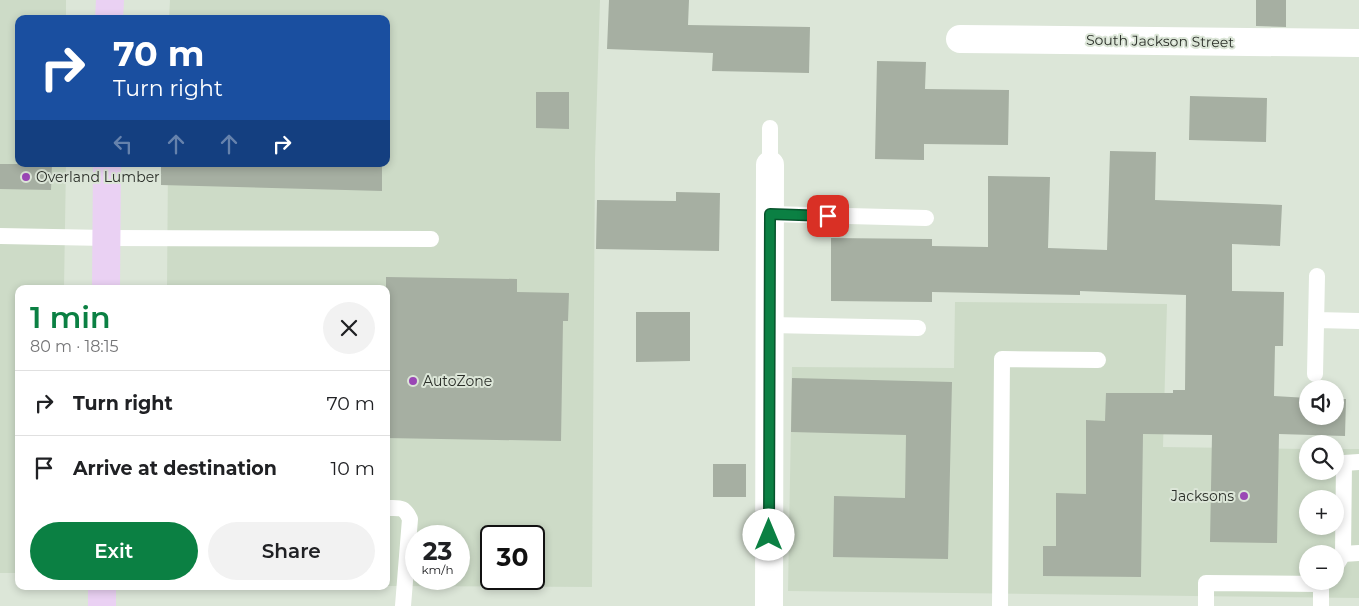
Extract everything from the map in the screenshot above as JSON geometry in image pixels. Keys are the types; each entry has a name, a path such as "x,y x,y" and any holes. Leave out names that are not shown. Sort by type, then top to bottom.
{"main road":[{"path":"109,15 110,0"},
{"path":"106,285 107,167"},
{"path":"102,590 102,606"}],"street":[{"name":"South Jackson Street","path":"960,39 1359,43"},
{"path":"769,606 770,165"}],"lane":[{"path":"770,128 770,165"},
{"path":"770,214 926,218"},
{"path":"0,236 431,239"},
{"path":"1315,374 1316,276"},
{"path":"1316,320 1359,321"},
{"path":"770,325 918,328"},
{"path":"1000,606 1002,359 1098,360"},
{"path":"1340,545 1344,463 1359,462"},
{"path":"390,508 402,508 410,519 403,606"},
{"path":"1344,558 1359,553"},
{"path":"1206,606 1206,582 1299,583"},
{"path":"1321,606 1322,590"}],"shaded area":[{"path":"0,0 66,0 66,15 15,15 15,167 66,167 64,285 15,285 15,573 0,573"},
{"path":"170,0 600,0 595,159 592,587 545,587 545,525 480,525 480,586 470,586 470,525 405,525 405,586 390,586 390,285 167,285 168,167 390,167 390,15 169,15"},
{"path":"955,302 1167,304 1163,447 1299,449 1299,480 1344,480 1344,449 1359,449 1359,598 788,591 792,367 954,368"}],"building":[{"path":"609,0 689,0 688,25 810,27 809,73 712,71 713,53 607,49"},
{"path":"1256,0 1286,0 1286,27 1256,26"},
{"path":"877,61 926,62 925,89 1009,90 1008,145 924,144 924,160 875,159"},
{"path":"536,92 569,92 569,129 536,128"},
{"path":"1190,96 1267,98 1266,142 1189,140"},
{"path":"1110,151 1156,152 1155,200 1282,205 1280,246 1232,244 1232,291 1284,292 1283,346 1275,346 1274,396 1299,397 1299,425 1344,425 1344,399 1346,399 1345,436 1279,434 1277,543 1210,542 1212,435 1143,434 1141,577 1043,576 1043,546 1056,546 1056,493 1086,494 1086,420 1105,421 1106,393 1173,393 1173,390 1185,390 1186,295 1080,291 1080,295 932,292 932,302 831,301 831,238 932,239 932,246 988,247 988,176 1050,177 1048,248 1107,250"},
{"name":"Overland Lumber","path":"0,164 15,164 15,167 52,167 51,190 0,189"},
{"path":"161,167 382,167 382,191 161,185"},
{"path":"676,192 720,193 719,251 596,249 597,200 676,201"},
{"path":"386,277 517,279 517,292 569,293 568,321 563,321 561,441 390,438 390,285 386,285"},
{"path":"636,312 690,312 690,361 636,362"},
{"path":"792,378 952,382 948,559 833,557 834,496 905,498 906,435 791,432"},
{"path":"713,464 746,464 746,497 713,497"}],"place":[{"name":"Overland Lumber","path":"26,177"},
{"name":"AutoZone","path":"413,381"},
{"name":"Jacksons","path":"1244,496"}],"route":[{"path":"769,535 770,214 828,216"}]}
